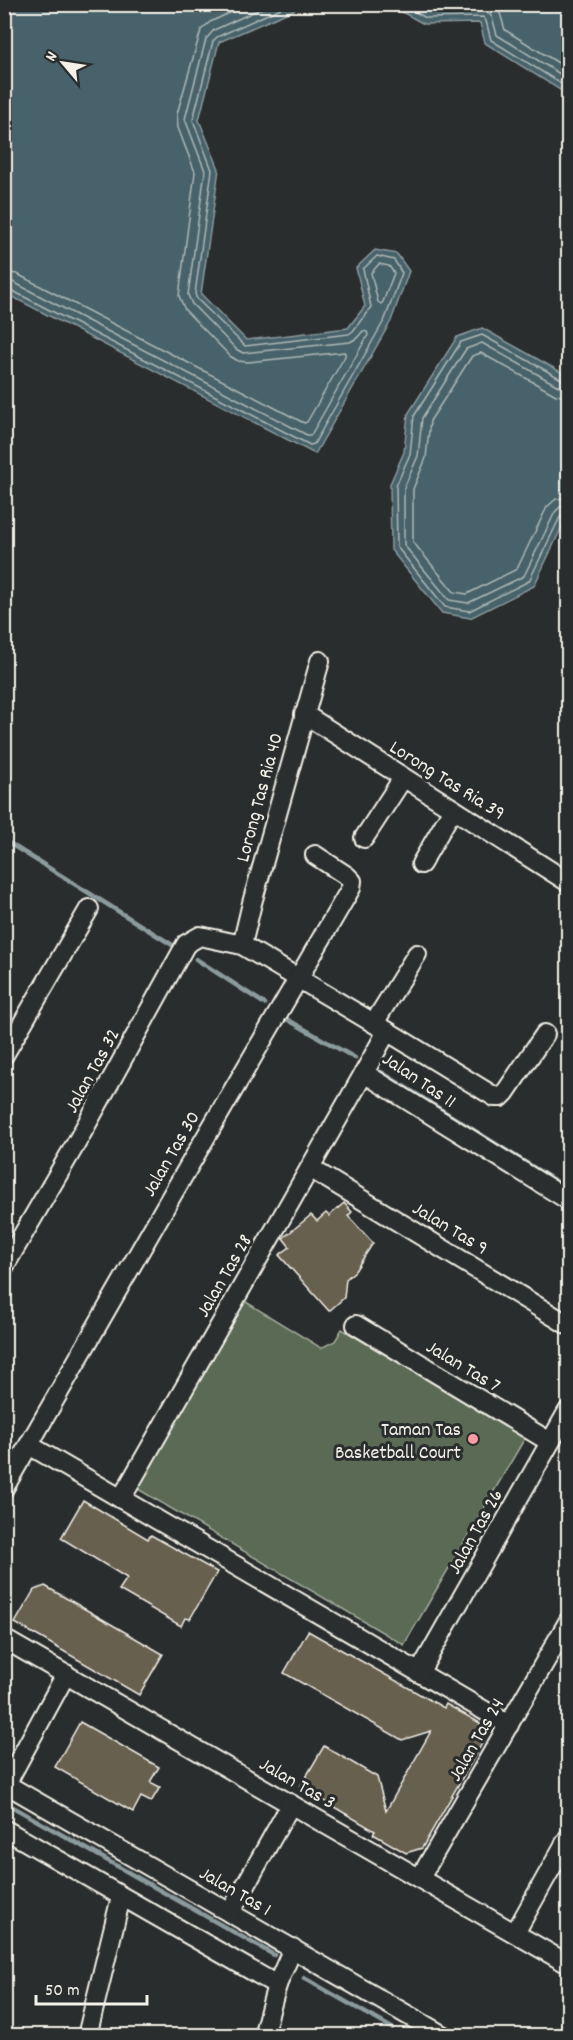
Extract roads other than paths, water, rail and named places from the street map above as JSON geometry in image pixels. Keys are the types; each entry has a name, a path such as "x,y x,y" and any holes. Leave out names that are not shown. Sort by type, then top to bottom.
{"street":[{"name":"Lorong Tas Ria 40","path":"242,945 320,661"},
{"name":"Lorong Tas Ria 39","path":"304,714 568,882"},
{"path":"364,838 404,778"},
{"path":"421,864 453,809"},
{"name":"Jalan Tas 30","path":"4,1488 297,978 347,897 352,881 315,855"},
{"path":"4,1055 89,909"},
{"name":"Jalan Tas 32","path":"4,1267 78,1140 186,944 200,936 242,945"},
{"name":"Jalan Tas 11","path":"242,945 380,1027 364,1073 568,1200"},
{"path":"417,954 380,1027 495,1097 501,1097 545,1034"},
{"name":"Jalan Tas 28","path":"121,1499 364,1073"},
{"name":"Jalan Tas 9","path":"310,1168 568,1325"},
{"name":"Jalan Tas 7","path":"356,1325 550,1442"},
{"name":"Jalan Tas 26","path":"419,1673 568,1411"},
{"path":"29,1445 509,1725"},
{"name":"Jalan Tas 24","path":"420,1878 568,1622"},
{"name":"Jalan Tas 3","path":"4,1639 568,1964"},
{"path":"5,1785 66,1674"},
{"name":"Jalan Tas 1","path":"5,1785 293,1948 412,2027 444,2036"},
{"path":"230,1912 291,1804"},
{"path":"4,1829 277,1985"},
{"path":"515,1933 568,1838"},
{"path":"87,2036 121,1897"},
{"path":"263,2036 277,1985 293,1948"}],"water":[{"path":"4,5 305,5 219,42 199,120 219,169 201,294 246,340 348,328 365,306 356,268 375,250 397,254 409,271 391,321 315,454 5,293"},
{"path":"389,5 568,5 568,95 485,43 480,23 424,24"},
{"path":"482,328 568,376 568,514 534,586 470,618 442,613 391,550 390,484 404,452 408,414 457,337"}],"waterway":[{"path":"4,840 174,946"},
{"path":"196,959 265,1004"},
{"path":"283,1017 355,1058"},
{"path":"381,1072 568,1189"},
{"path":"13,1807 274,1955"},
{"path":"304,1978 392,2028"}],"place":[{"name":"Taman Tas Basketball Court","path":"473,1439"}]}
